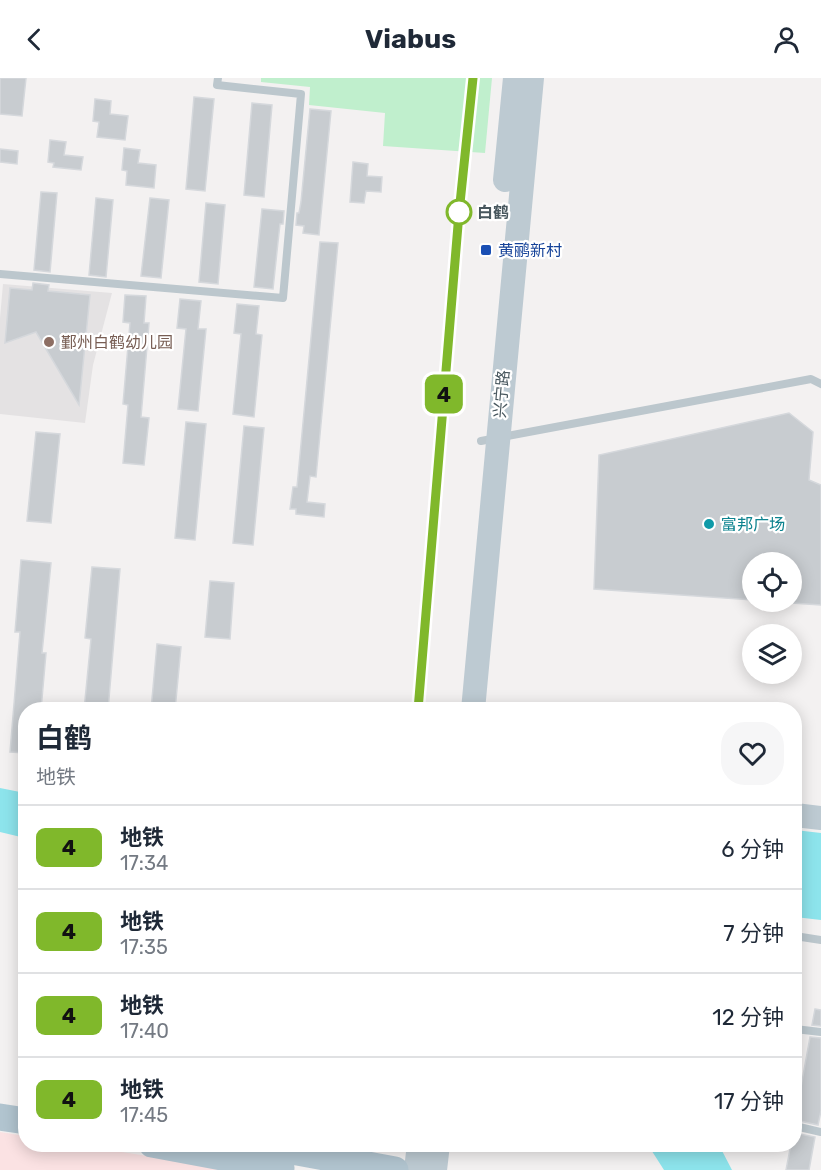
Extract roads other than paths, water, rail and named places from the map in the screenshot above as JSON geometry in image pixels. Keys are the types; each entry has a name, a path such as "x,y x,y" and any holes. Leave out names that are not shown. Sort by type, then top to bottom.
{"main road":[{"name":"兴宁路","path":"473,702 489,439 515,78"},
{"name":"兴宁路","path":"457,702 532,78"},
{"path":"802,816 821,818"},
{"path":"0,1098 18,1101"},
{"path":"0,1117 18,1120"},
{"path":"195,1152 292,1170"},
{"path":"297,1152 395,1170"},
{"path":"416,1170 418,1152"},
{"path":"435,1170 437,1152"}],"lane":[{"path":"0,274 283,298 302,93 217,85 218,78"},
{"path":"489,439 811,379 821,384"},
{"path":"802,938 821,940"},
{"path":"802,1030 821,1032"},
{"path":"802,1128 821,1132"}],"water":[{"path":"0,788 18,792 18,836 0,832"},
{"path":"802,831 821,833 821,920 802,918"},
{"path":"652,1152 723,1152 732,1170 664,1170"}],"metro line":[{"name":"4","path":"419,702 459,213 473,78"}],"place":[{"name":"白鹤","path":"459,212"},
{"name":"黄鹂新村","path":"486,250"},
{"name":"鄞州白鹤幼儿园","path":"49,342"},
{"name":"富邦广场","path":"709,524"}]}
